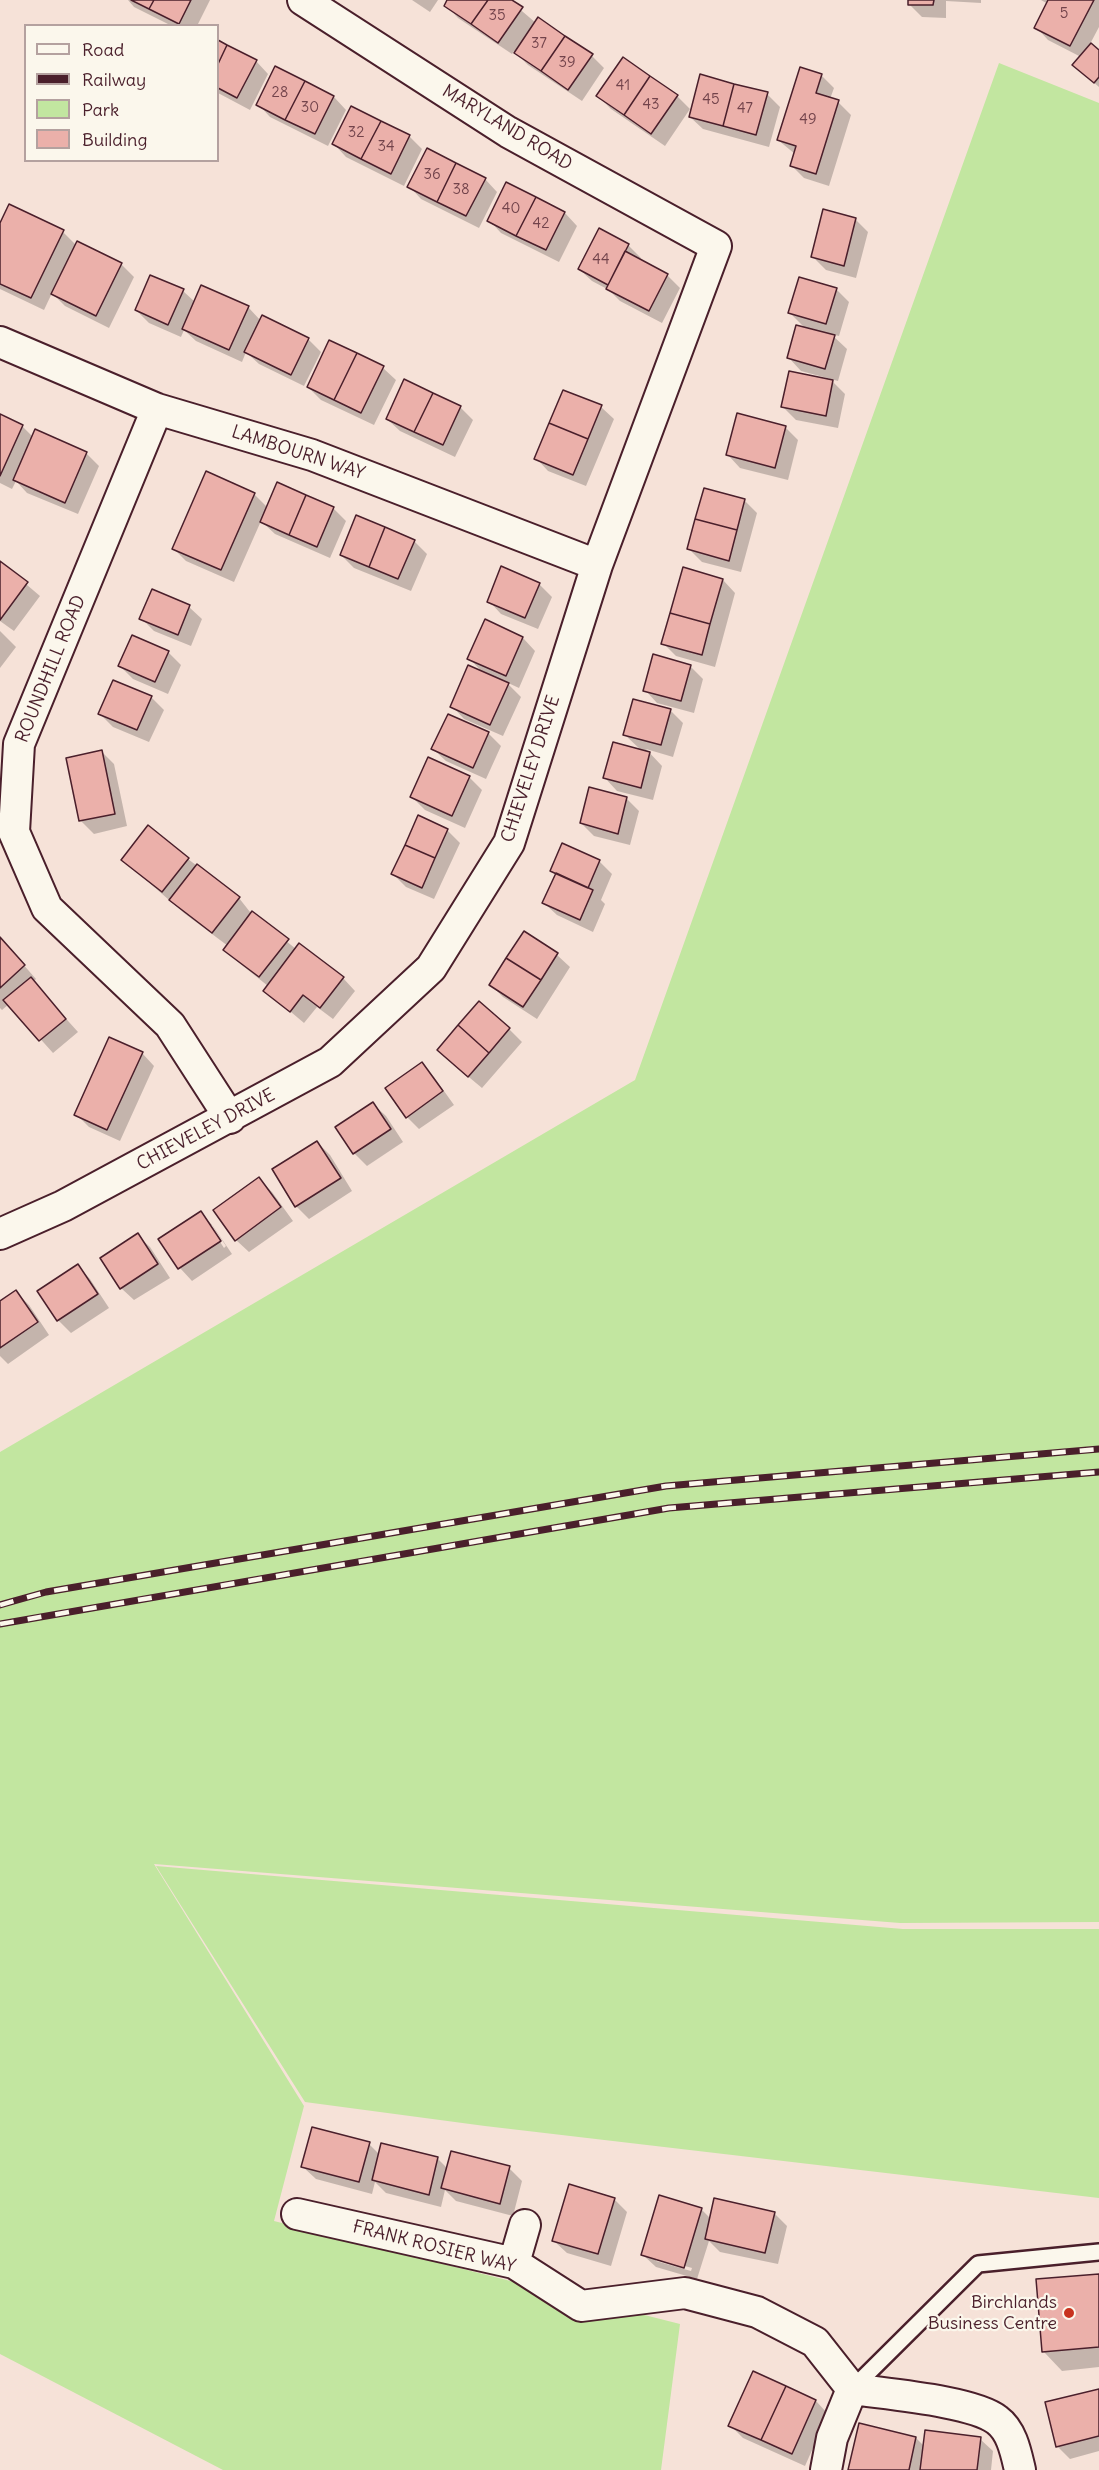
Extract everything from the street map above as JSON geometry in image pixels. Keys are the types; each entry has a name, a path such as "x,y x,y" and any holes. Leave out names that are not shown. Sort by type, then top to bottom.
{"street":[{"name":"MARYLAND ROAD","path":"303,0 508,132 716,246"},
{"name":"CHIEVELEY DRIVE","path":"0,1234 63,1206 230,1118 330,1062 430,968 509,843 597,565 716,246"},
{"name":"LAMBOURN WAY","path":"0,342 157,409 312,455 597,565"},
{"name":"ROUNDHILL ROAD","path":"157,409 19,744 15,832 47,908 170,1024 230,1118"},
{"name":"FRANK ROSIER WAY","path":"297,2214 514,2263 581,2306 685,2293 757,2312 815,2342 852,2389"},
{"path":"514,2263 525,2225"},
{"path":"826,2470 832,2438 852,2389 968,2407 998,2420 1014,2444 1020,2470"}],"lane":[{"path":"852,2389 978,2264 1099,2252"}],"green space":[{"path":"999,63 1099,103 1099,1922 900,1923 154,1864 304,2106 274,2221 680,2324 661,2470 223,2470 0,2354 0,1452 635,1080"},
{"path":"156,1866 903,1929 1099,1929 1099,2198 485,2126 305,2102"}],"building":[{"path":"131,0 154,0 149,9"},
{"path":"154,0 191,0 179,24 149,9"},
{"path":"447,0 488,0 471,24 444,6"},
{"path":"488,0 512,0 523,7 498,43 471,24"},
{"path":"908,0 934,0 933,5 908,5"},
{"path":"1048,0 1094,0 1070,46 1034,28"},
{"path":"538,17 565,36 541,71 514,53"},
{"path":"565,36 593,54 568,90 541,71"},
{"path":"219,41 227,45 219,62"},
{"path":"1091,43 1099,50 1099,77 1094,83 1072,65"},
{"path":"227,45 257,60 237,98 219,89 219,62"},
{"path":"623,57 650,76 624,115 596,96"},
{"path":"275,66 305,81 285,120 256,105"},
{"path":"800,67 822,74 816,93 839,100 816,174 790,166 796,146 777,140"},
{"path":"700,74 734,84 723,126 689,117"},
{"path":"650,76 678,95 651,134 624,115"},
{"path":"305,81 334,96 315,134 285,120"},
{"path":"734,84 768,92 756,135 723,126"},
{"path":"351,106 381,121 361,159 332,144"},
{"path":"381,121 410,135 391,174 361,159"},
{"path":"427,148 456,163 437,202 407,187"},
{"path":"456,163 486,178 466,216 437,202"},
{"path":"506,182 536,197 516,236 487,221"},
{"path":"536,197 565,212 546,250 516,236"},
{"path":"9,204 64,230 31,298 0,284 0,223"},
{"path":"823,209 856,218 844,266 811,257"},
{"path":"599,228 629,244 608,285 578,269"},
{"path":"77,241 122,263 96,316 51,294"},
{"path":"625,251 668,274 649,311 606,289"},
{"path":"150,275 184,289 168,325 135,310"},
{"path":"799,277 837,288 826,324 788,313"},
{"path":"201,285 249,306 229,350 182,329"},
{"path":"262,315 309,338 291,375 244,352"},
{"path":"796,325 835,335 825,369 787,358"},
{"path":"329,340 357,353 334,400 307,387"},
{"path":"357,353 384,366 361,413 334,400"},
{"path":"789,371 833,380 826,416 781,407"},
{"path":"404,379 433,393 414,432 386,419"},
{"path":"563,390 602,405 588,439 549,423"},
{"path":"433,393 461,406 443,445 414,432"},
{"path":"737,413 786,426 775,468 726,455"},
{"path":"0,414 23,425 0,476"},
{"path":"549,423 588,439 573,475 534,459"},
{"path":"35,429 87,452 65,503 13,480"},
{"path":"206,471 255,493 221,570 172,549"},
{"path":"277,482 306,495 289,535 260,522"},
{"path":"704,488 745,499 737,530 695,519"},
{"path":"306,495 334,507 317,547 289,535"},
{"path":"356,515 385,527 369,567 340,555"},
{"path":"695,519 737,530 729,561 687,549"},
{"path":"385,527 415,540 398,579 369,567"},
{"path":"0,561 28,582 0,620"},
{"path":"501,566 540,583 525,618 487,602"},
{"path":"683,567 723,579 710,624 670,613"},
{"path":"152,589 190,605 178,635 139,619"},
{"path":"670,613 710,624 702,655 661,644"},
{"path":"485,619 523,637 506,676 467,659"},
{"path":"132,635 169,651 155,682 118,666"},
{"path":"653,654 691,665 681,701 643,691"},
{"path":"468,665 509,683 490,725 450,707"},
{"path":"113,680 152,696 137,730 98,714"},
{"path":"633,699 671,709 661,745 623,735"},
{"path":"448,714 489,732 473,768 431,749"},
{"path":"613,742 650,752 641,788 603,778"},
{"path":"102,750 115,814 79,821 66,758"},
{"path":"428,757 470,776 452,816 410,797"},
{"path":"589,787 627,797 618,834 580,823"},
{"path":"418,815 448,829 435,858 405,845"},
{"path":"148,825 189,858 162,892 121,860"},
{"path":"562,843 600,860 588,888 550,871"},
{"path":"405,845 435,858 422,888 391,874"},
{"path":"197,864 240,897 212,933 169,900"},
{"path":"556,873 593,890 580,920 542,903"},
{"path":"252,911 289,939 259,977 223,950"},
{"path":"524,931 558,953 541,980 506,958"},
{"path":"0,937 25,965 0,988"},
{"path":"299,943 344,977 320,1008 303,995 290,1012 263,991"},
{"path":"506,958 541,980 523,1007 489,985"},
{"path":"31,977 66,1019 39,1041 3,1000"},
{"path":"479,1001 510,1028 489,1053 458,1025"},
{"path":"458,1025 489,1053 468,1077 437,1050"},
{"path":"109,1037 143,1052 107,1130 74,1115"},
{"path":"422,1062 443,1091 406,1118 385,1088"},
{"path":"373,1102 391,1129 353,1154 335,1127"},
{"path":"317,1141 341,1178 295,1207 272,1169"},
{"path":"259,1177 281,1207 235,1241 213,1210"},
{"path":"201,1211 221,1241 178,1269 158,1239"},
{"path":"138,1233 158,1264 120,1289 100,1258"},
{"path":"78,1264 98,1294 57,1321 37,1291"},
{"path":"16,1290 38,1322 0,1348 0,1301"},
{"path":"312,2127 370,2142 359,2182 301,2167"},
{"path":"381,2143 438,2157 429,2195 372,2180"},
{"path":"451,2151 510,2166 500,2204 441,2188"},
{"path":"569,2184 615,2198 598,2254 552,2241"},
{"path":"659,2195 702,2208 684,2268 641,2255"},
{"path":"714,2198 775,2212 765,2253 705,2239"},
{"name":"Birchlands Business Centre","path":"1099,2274 1099,2347 1042,2352 1036,2279"},
{"path":"753,2371 786,2386 761,2440 728,2426"},
{"path":"786,2386 816,2400 792,2454 761,2440"},
{"path":"1099,2389 1099,2436 1056,2447 1045,2402"},
{"path":"859,2423 916,2437 909,2470 848,2470"},
{"path":"925,2430 981,2437 977,2470 920,2470"}],"railway":[{"path":"0,1605 46,1592 666,1486 1099,1449"},
{"path":"0,1624 669,1508 1099,1472"}],"place":[{"name":"Birchlands Business Centre","path":"1069,2313"}]}
